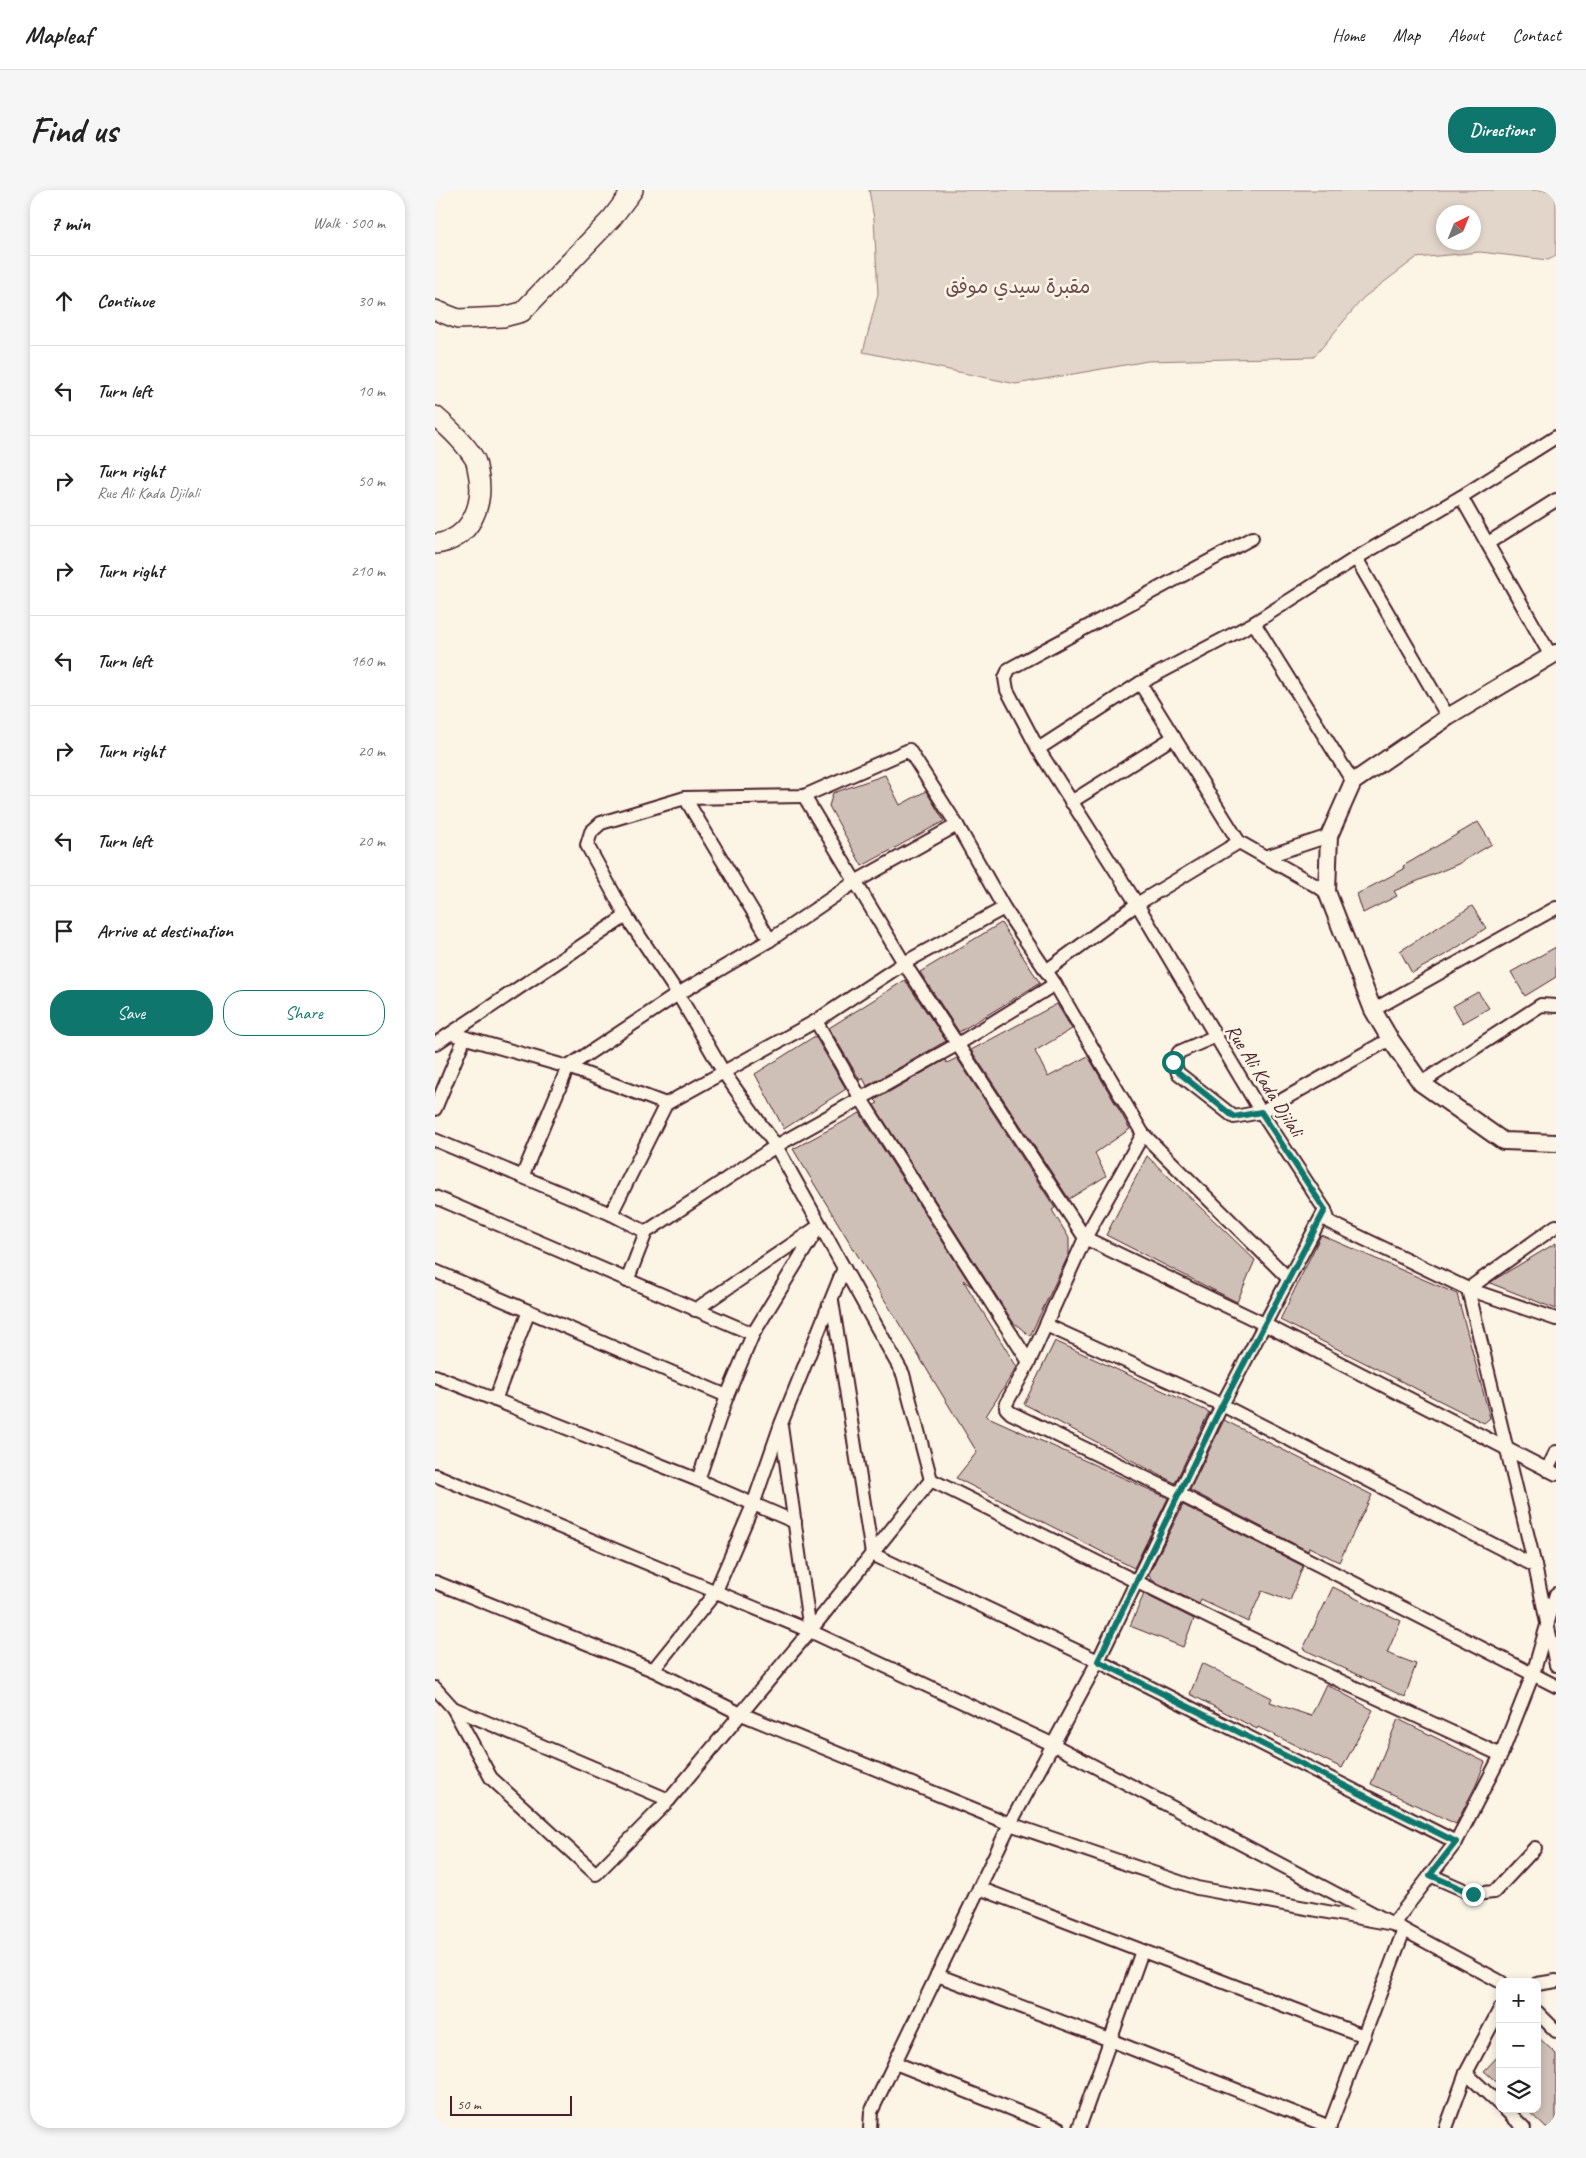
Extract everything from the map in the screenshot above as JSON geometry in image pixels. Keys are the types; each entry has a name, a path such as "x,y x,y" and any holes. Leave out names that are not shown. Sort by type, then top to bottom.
{"main road":[{"path":"435,310 458,320 503,316 522,312 612,218 633,190"},
{"path":"435,416 452,431 475,459 482,489 481,500 467,526 454,539 435,544"}],"street":[{"path":"1037,749 1140,683 1254,624 1356,558 1461,497 1556,437"},
{"path":"1461,497 1554,654 1448,717 1353,782 1329,836 1327,892 1373,1010 1390,1039 1421,1083 1503,1141 1556,1143"},
{"path":"1489,543 1556,500"},
{"name":"Rue Ali Kada Djilali","path":"1252,538 1009,669 1005,678 1007,690 1037,749 1137,904 1261,1112 1325,1210 1329,1222 1468,1289 1556,1319"},
{"path":"1356,558 1448,717"},
{"path":"1254,624 1353,782"},
{"path":"1140,683 1239,842 1327,892"},
{"path":"1071,802 1174,737"},
{"path":"1287,1277 1143,1134 1055,984 1004,908 957,825 909,750 804,796 685,798 601,823 591,832 587,845 626,916 678,994 724,1073 776,1146 903,1374 931,1480 1297,1660 1501,1755"},
{"path":"804,796 904,963 1085,1238 1264,1324 1551,1472 1556,1452"},
{"path":"685,798 769,940"},
{"path":"522,1177 568,1067 678,994 769,940 855,882 957,825"},
{"path":"1265,857 1329,836"},
{"path":"1046,971 1137,904 1239,842"},
{"path":"611,1214 666,1104 816,1021 904,963 1004,908"},
{"path":"1373,1010 1556,908"},
{"path":"435,1044 626,916"},
{"path":"627,1281 646,1232 776,1146 957,1044 1055,984"},
{"path":"1421,1083 1541,1005 1555,1004"},
{"path":"816,1021 861,1099 1029,1362"},
{"path":"452,1034 568,1067 666,1104"},
{"path":"1216,1036 1179,1052 1173,1062 1178,1072 1234,1117 1261,1112 1390,1039"},
{"path":"435,1109 465,1037"},
{"path":"1143,1134 1085,1238 1029,1362 1005,1404 1006,1408 1011,1413 1181,1494 1556,1686"},
{"path":"435,1140 611,1214 646,1232"},
{"path":"435,1197 753,1334"},
{"path":"870,2128 871,2112 1010,1824 1098,1661 1181,1494 1222,1405 1287,1277 1325,1210"},
{"path":"695,1310 819,1226"},
{"path":"698,1480 727,1396 753,1334 819,1226"},
{"path":"1556,1226 1468,1289 1535,1566 1556,1666"},
{"path":"653,1670 715,1592 753,1505 781,1424 844,1268"},
{"path":"435,1271 727,1396"},
{"path":"832,1301 872,1554"},
{"path":"495,1400 529,1311"},
{"path":"1046,1325 1222,1405 1535,1566"},
{"path":"435,1376 698,1480 795,1522"},
{"path":"781,1424 810,1631"},
{"path":"435,1475 810,1631 1052,1744 1496,1979"},
{"path":"435,1688 453,1708 491,1778 596,1874 669,1800 739,1713 810,1631 931,1480"},
{"path":"872,1554 1098,1661 1456,1842"},
{"path":"435,1582 653,1670 739,1713 1010,1824 1197,1888 1399,1927"},
{"path":"937,1975 1110,2040 1330,2128 1364,2036 1399,1927 1430,1875 1456,1842 1501,1755 1533,1674 1556,1594"},
{"path":"453,1708 669,1800"},
{"path":"1430,1875 1473,1894 1494,1892 1535,1848"},
{"path":"979,1888 1364,2036"},
{"path":"1079,2128 1142,1951"},
{"path":"1541,1983 1556,1981"},
{"path":"1541,2016 1556,2031"},
{"path":"1447,2128 1466,2073 1496,2017"},
{"path":"895,2063 1059,2128"},
{"path":"1466,2073 1496,2101"},
{"path":"1509,2113 1524,2128"}],"green space":[{"name":"مقبرة سيدي موفق","path":"869,190 1556,190 1556,256 1548,260 1480,252 1416,258 1363,298 1314,357 1148,361 1016,384 863,352 878,294 874,219"}],"building":[{"path":"885,775 900,805 926,791 944,821 862,866 829,806 833,793"},
{"path":"1478,822 1492,844 1458,864 1394,891 1397,896 1363,913 1357,894 1404,869 1403,866"},
{"path":"1472,906 1486,928 1452,951 1412,973 1400,951"},
{"path":"1001,923 1040,983 959,1032 920,972"},
{"path":"1556,947 1556,977 1525,996 1511,972"},
{"path":"905,980 946,1041 867,1086 863,1078 860,1080 829,1028"},
{"path":"1478,992 1489,1008 1463,1023 1453,1006"},
{"path":"1057,1004 1072,1029 1035,1051 1048,1077 1088,1056 1130,1129 1095,1153 1106,1176 1069,1199 971,1050"},
{"path":"815,1036 846,1089 784,1129 755,1074"},
{"path":"957,1058 1055,1208 1052,1210 1069,1238 1069,1254 1030,1336 1013,1322 874,1105 878,1103 875,1100 945,1060 947,1063"},
{"path":"860,1113 972,1287 963,1280 1017,1367 986,1416 1168,1498 1134,1568 956,1478 977,1452 793,1149"},
{"path":"1147,1156 1255,1260 1237,1302 1106,1235"},
{"path":"1321,1235 1457,1294 1490,1418 1484,1423 1280,1320"},
{"path":"1556,1243 1556,1309 1490,1283 1497,1278"},
{"path":"1055,1341 1209,1412 1175,1483 1024,1404"},
{"path":"1224,1420 1372,1495 1339,1562 1309,1547 1308,1551 1190,1490"},
{"path":"1183,1505 1303,1566 1290,1601 1262,1591 1248,1622 1201,1600 1199,1604 1150,1579 1151,1577 1148,1576"},
{"path":"1333,1587 1401,1621 1387,1653 1416,1664 1405,1697 1303,1649"},
{"path":"1144,1594 1194,1619 1183,1647 1130,1626"},
{"path":"1202,1663 1272,1698 1270,1702 1311,1716 1326,1684 1373,1710 1342,1768 1258,1727 1257,1729 1190,1694"},
{"path":"1398,1719 1485,1762 1476,1785 1456,1824 1371,1784"},
{"path":"1541,2040 1556,2054 1556,2123 1551,2128 1546,2128 1530,2113 1541,2113"},
{"path":"1496,2058 1496,2082 1484,2071"}],"route":[{"path":"1173,1062 1178,1072 1212,1102 1234,1117 1261,1112 1325,1210 1287,1277 1222,1405 1181,1494 1098,1661 1456,1842 1430,1875 1473,1894"}]}
